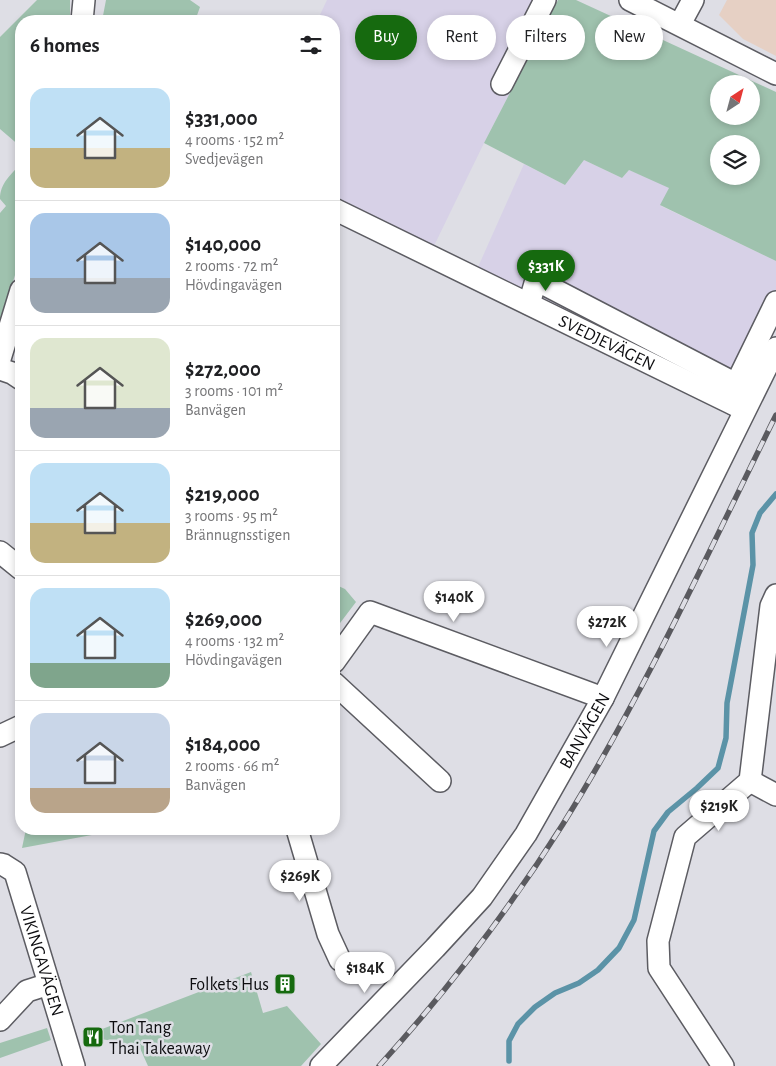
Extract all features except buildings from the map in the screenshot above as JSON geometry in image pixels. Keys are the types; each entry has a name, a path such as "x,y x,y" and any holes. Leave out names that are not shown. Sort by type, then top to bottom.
{"street":[{"path":"83,15 84,0"},
{"path":"502,84 545,0"},
{"path":"630,0 776,74"},
{"path":"680,24 693,0"},
{"name":"SVEDJEVÄGEN","path":"340,212 741,406"},
{"path":"529,304 536,280 736,384"},
{"path":"741,406 736,384 776,302"},
{"path":"0,359 15,310"},
{"name":"BANVÄGEN","path":"321,1066 436,948 482,897 526,834 603,698 741,406 776,348"},
{"path":"0,369 15,375"},
{"path":"0,552 15,564"},
{"path":"723,1066 659,968 658,941 685,837 750,781 771,606 776,595"},
{"path":"340,654 370,612 603,698"},
{"path":"340,688 440,781"},
{"path":"0,736 15,729"},
{"path":"750,781 776,795"},
{"path":"299,835 328,934 340,960"},
{"name":"VIKINGAVÄGEN","path":"0,864 15,872 74,1066"},
{"path":"0,1020 27,991 49,984"}],"shaded area":[{"path":"327,0 558,0 550,15 506,15 506,60 527,60 432,250 340,203 340,15 320,15"},
{"path":"727,0 776,0 776,56 743,39 719,15"},
{"path":"584,160 622,178 629,170 656,181 669,188 661,206 776,261 776,309 744,366 705,379 478,267 524,164 565,185"}],"green space":[{"path":"37,0 70,0 70,15 22,15"},
{"path":"106,0 190,0 200,7 197,15 103,15"},
{"path":"558,0 576,0 609,15 595,15 595,60 663,60 663,40 739,75 710,75 710,125 760,125 760,85 776,92 776,261 660,205 669,188 629,170 622,178 584,160 565,185 484,143 527,60 585,60 585,15 550,15"},
{"path":"15,22 15,142 0,129 0,37"},
{"path":"15,170 15,275 0,325 0,213 6,206 0,199 0,193"},
{"path":"340,587 345,589 356,602 340,623"},
{"path":"25,835 92,835 22,848"},
{"path":"251,972 263,1013 287,1006 321,1044 301,1066 148,1066 139,1046 96,1038 97,1031"},
{"path":"47,1028 51,1040 0,1058 0,1043"}],"waterway":[{"path":"509,1061 509,1041 518,1024 535,1007 555,993 579,983 598,970 619,948 634,920 654,831 668,812 718,768 726,738 727,703 753,565 752,533 760,513 776,494"}],"railway":[{"path":"379,1066 429,1009 499,919 563,824 593,775 648,674 776,415"}],"place":[{"name":"Folkets Hus","path":"285,984"},
{"name":"Ton Tang Thai Takeaway","path":"93,1037"}]}
